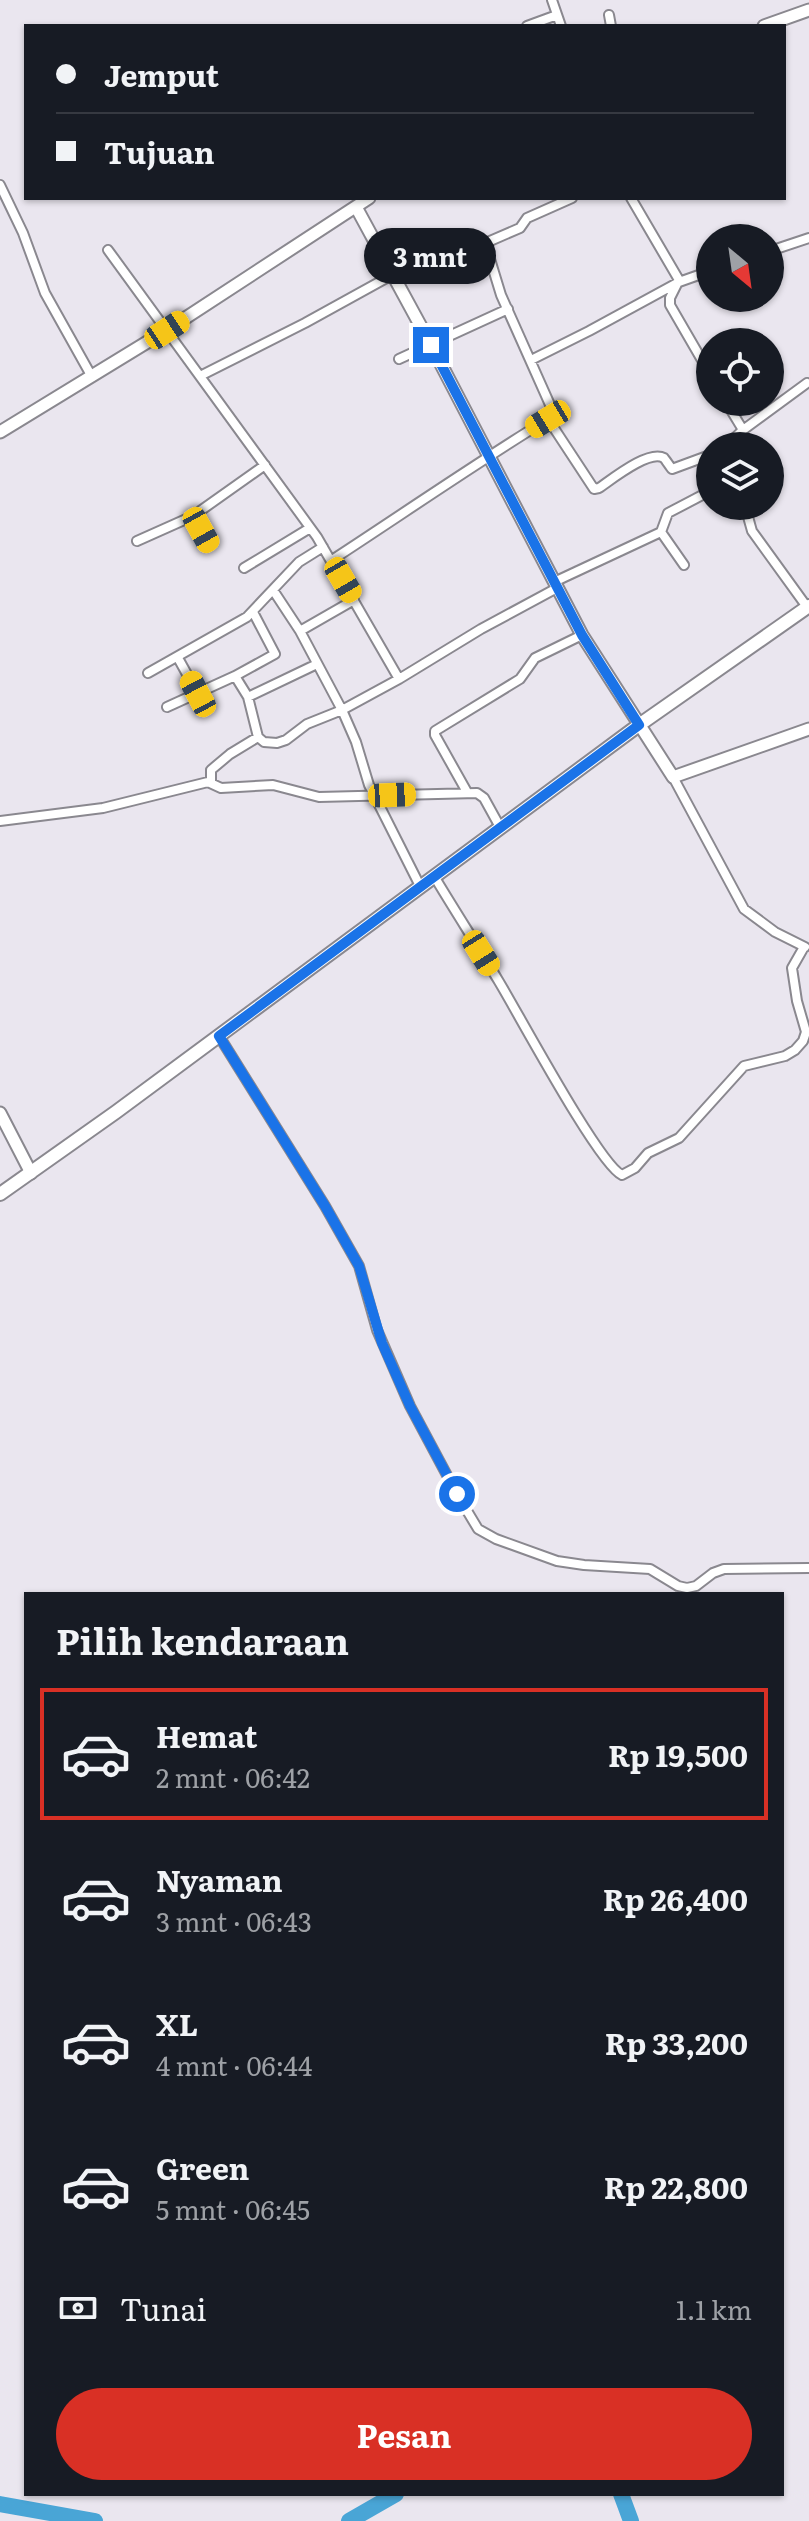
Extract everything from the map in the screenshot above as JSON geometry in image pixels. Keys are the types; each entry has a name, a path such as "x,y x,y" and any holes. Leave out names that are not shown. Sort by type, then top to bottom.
{"main road":[{"path":"0,1194 639,725 808,607"}],"street":[{"path":"552,0 560,24"},
{"path":"769,24 809,10"},
{"path":"532,24 557,15"},
{"path":"609,15 611,24"},
{"path":"0,185 16,215 45,293 92,377"},
{"path":"0,432 167,330 366,200"},
{"path":"544,200 549,209"},
{"path":"332,560 548,419 551,407 501,295 486,246 490,241 517,231 527,218 568,200"},
{"path":"632,200 679,282"},
{"path":"356,207 582,635 671,774 744,909 775,932 806,947 796,957 792,968 806,1032 803,1041 785,1056 744,1066 679,1138 648,1153 635,1168 622,1175 613,1170 591,1139 434,876"},
{"path":"784,246 809,238"},
{"path":"108,250 332,560 399,679"},
{"path":"200,376 392,275"},
{"path":"531,360 696,276"},
{"path":"679,282 670,298 670,305 696,350"},
{"path":"399,359 508,309"},
{"path":"734,416 743,430 807,383"},
{"path":"548,419 594,489 632,465 657,457 665,459 673,469 696,460"},
{"path":"137,541 193,516 265,465"},
{"path":"235,676 248,697 258,737 271,744 286,740 307,724 342,710 399,679 555,585 661,532 668,513 696,498"},
{"path":"193,516 210,545"},
{"path":"748,520 754,536 808,607"},
{"path":"244,568 310,528"},
{"path":"661,532 684,565"},
{"path":"148,673 240,622 299,562 323,547"},
{"path":"273,590 300,631 342,710 375,796 420,886"},
{"path":"300,631 354,600"},
{"path":"167,707 275,654 253,612"},
{"path":"467,792 435,731 520,679 531,662 542,653 582,635"},
{"path":"178,658 198,694"},
{"path":"248,697 317,664"},
{"path":"671,774 809,722"},
{"path":"671,774 809,729"},
{"path":"211,783 211,770 258,737"},
{"path":"0,821 92,810 211,783 221,788 273,785 319,797 477,793 484,798 500,827"},
{"path":"219,1036 359,1266 377,1330 410,1406 478,1529 496,1539 557,1561 650,1569 687,1588 724,1569 809,1568"},
{"path":"0,1113 31,1173"}],"waterway":[{"path":"349,2521 393,2496"},
{"path":"622,2496 631,2521"},
{"path":"0,2504 95,2521"}],"route":[{"path":"431,345 582,635 639,725 219,1036 359,1266 382,1343 410,1406 457,1494"}]}
